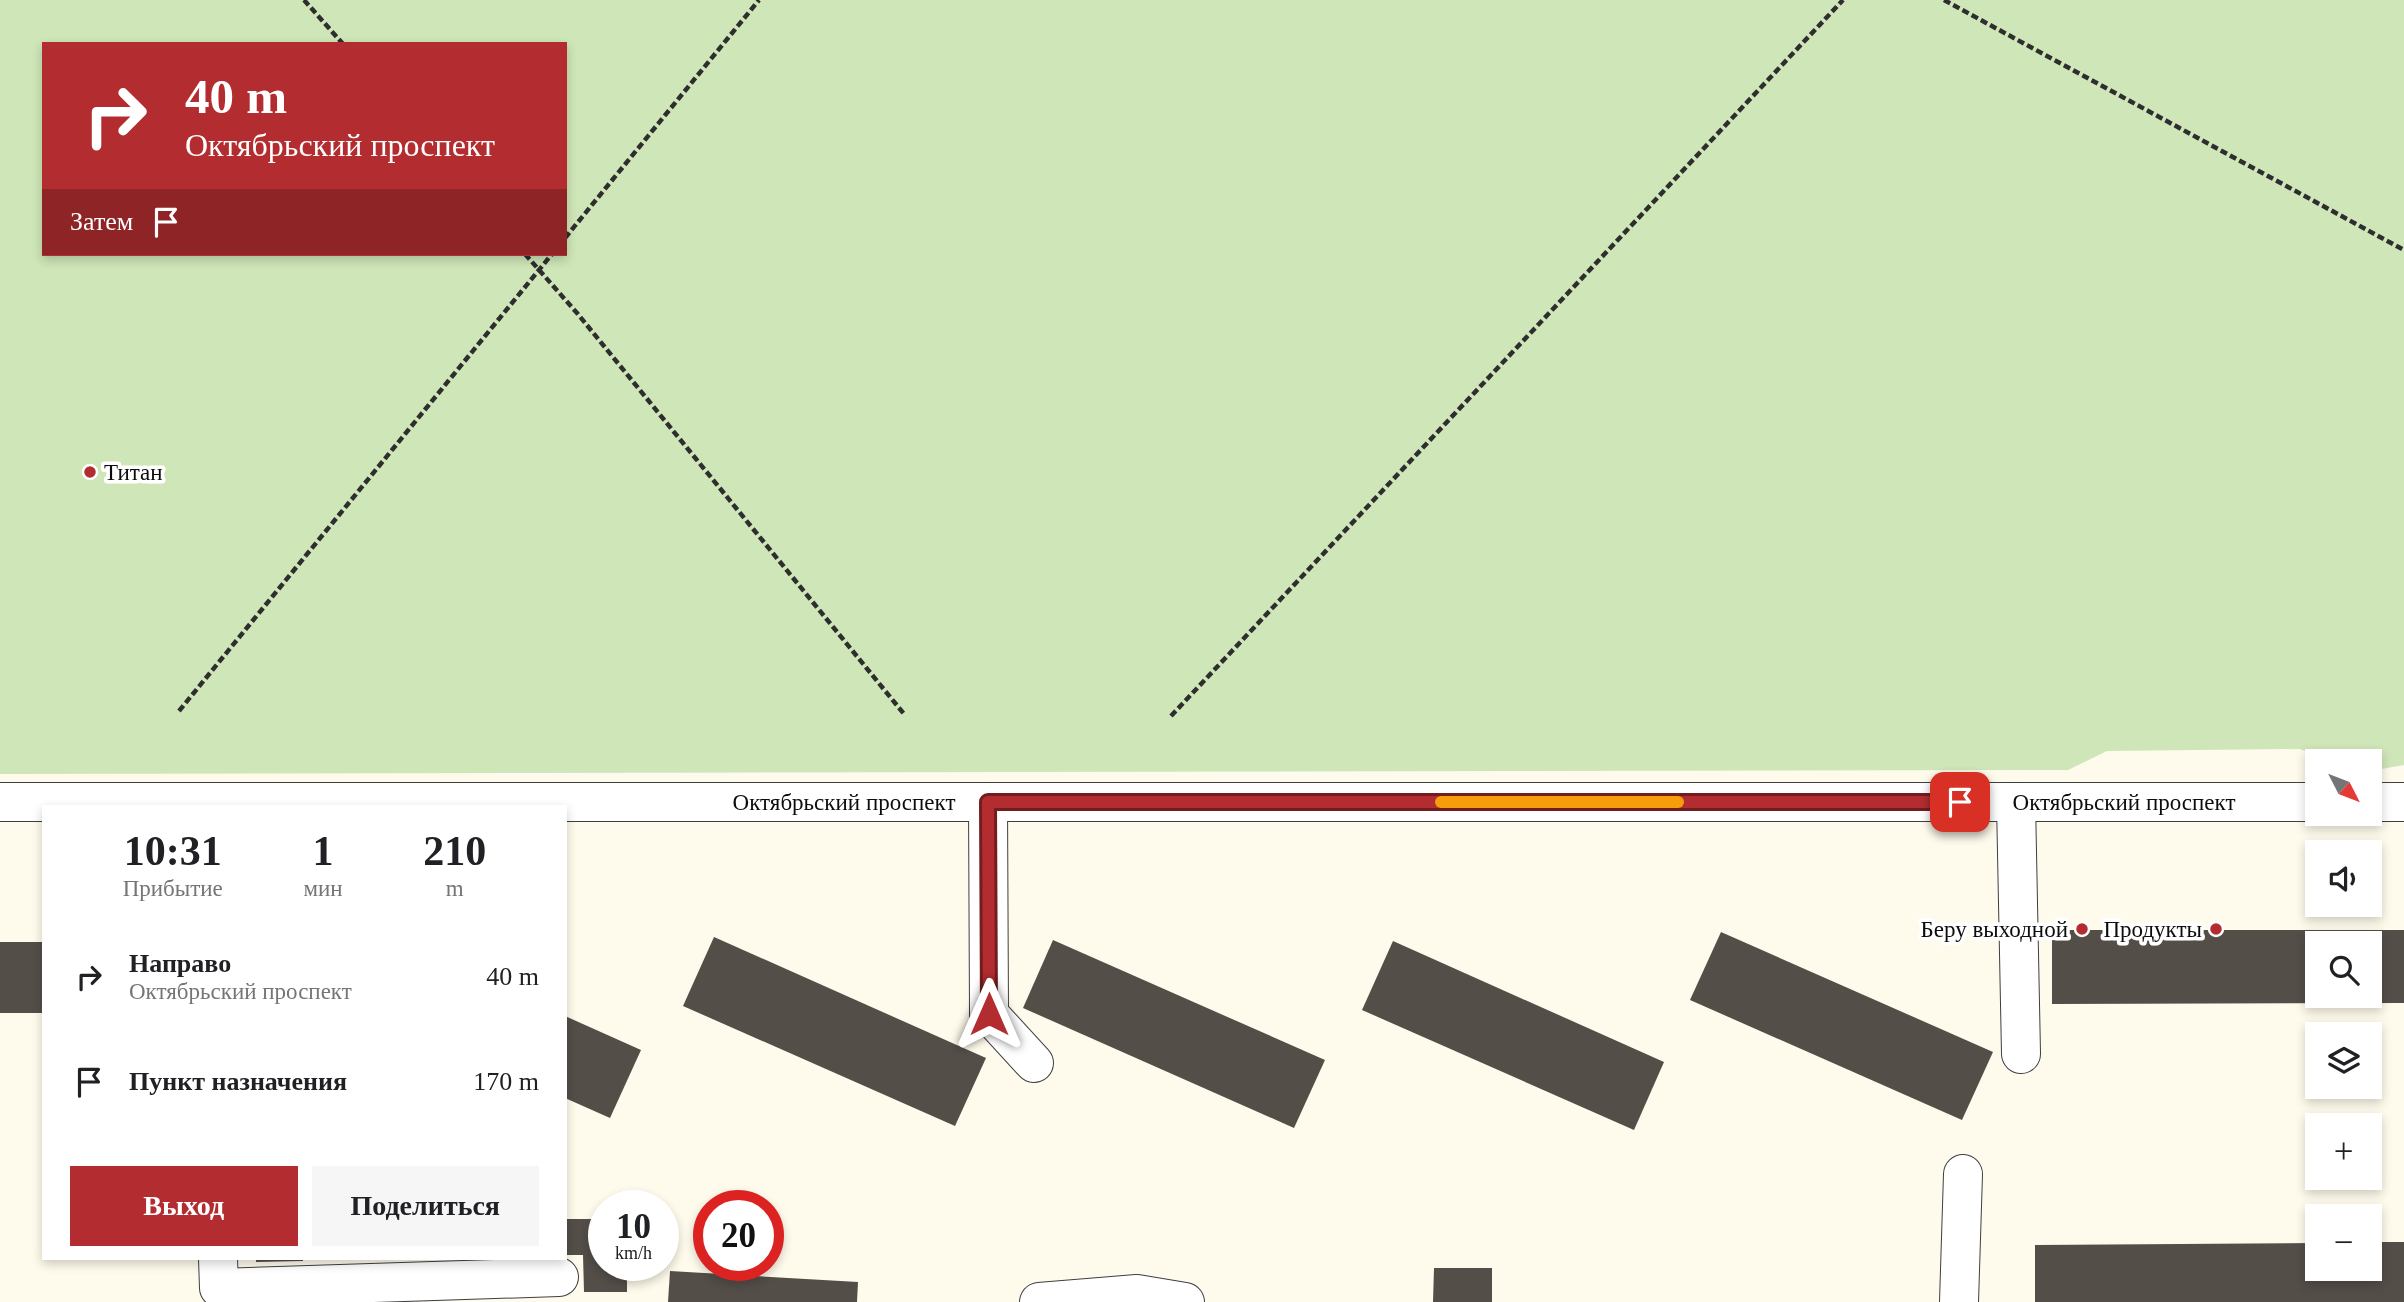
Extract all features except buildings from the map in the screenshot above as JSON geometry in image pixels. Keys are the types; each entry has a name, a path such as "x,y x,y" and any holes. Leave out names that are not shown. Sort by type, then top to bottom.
{"street":[{"name":"Октябрьский проспект","path":"0,802 2305,802"},
{"path":"988,802 989,1014 1034,1063"},
{"path":"2016,802 2021,1054"},
{"path":"2382,802 2404,802"},
{"path":"1959,1302 1963,1174"},
{"path":"218,1260 219,1288 559,1277"},
{"path":"1040,1302 1137,1294 1185,1302"}],"path":[{"path":"304,0 341,42"},
{"path":"567,235 759,0"},
{"path":"1171,716 1843,0"},
{"path":"1944,0 2404,250"},
{"path":"527,256 577,313 904,714"},
{"path":"179,711 550,256"}],"green space":[{"path":"0,0 2404,0 2404,765 2382,769 2382,749 2107,751 2068,770 0,774"}],"slow traffic":[{"path":"1441,802 1678,802"}],"place":[{"name":"Титан","path":"90,472"},
{"name":"Беру выходной","path":"2082,929"},
{"name":"Продукты","path":"2216,929"}],"route":[{"path":"989,1014 988,802 1960,802"}]}
